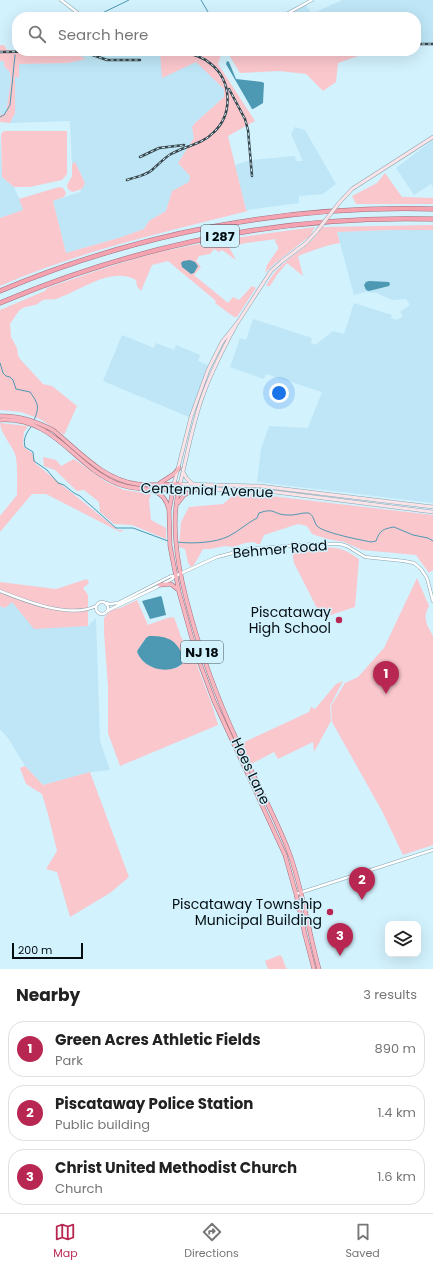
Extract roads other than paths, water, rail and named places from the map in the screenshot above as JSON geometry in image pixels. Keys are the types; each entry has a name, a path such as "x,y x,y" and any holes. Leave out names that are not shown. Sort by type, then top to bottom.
{"highway":[{"name":"I 287","path":"0,291 120,248 224,224 278,216 334,211 380,208 433,209"},
{"name":"I 287","path":"0,303 34,288 98,266 203,239 261,229 317,222 378,219 433,219"},
{"name":"Centennial Avenue","path":"1,416 16,416 53,430 93,463 110,475 125,482 174,487"},
{"name":"Centennial Avenue","path":"0,420 30,422"},
{"name":"Centennial Avenue","path":"35,424 49,432 92,468 110,480 126,486 145,489 179,487"},
{"path":"156,485 164,482 179,468"},
{"path":"176,508 180,499 197,486"},
{"path":"169,511 174,487"},
{"name":"NJ 18","path":"179,487 176,508 176,547 180,574"},
{"name":"NJ 18","path":"145,489 156,492 164,497 167,503 169,511 170,546 175,576"},
{"name":"Hoes Lane","path":"180,574 195,631 211,678 231,728 283,838 292,862 319,969"},
{"name":"Hoes Lane","path":"175,576 196,653 214,701 285,854 314,969"},
{"path":"160,585 171,584 176,587 179,592"}],"main road":[{"path":"179,487 202,398 214,367 236,325 271,271 306,243 352,189 433,137"},
{"path":"174,487 191,417 208,370 222,342 236,325"},
{"path":"183,470 187,479 197,486"},
{"name":"Centennial Avenue","path":"179,487 242,484 433,507"},
{"name":"Centennial Avenue","path":"197,486 259,490 433,512"}],"street":[{"path":"61,0 77,12"},
{"path":"291,12 312,0"},
{"name":"Behmer Road","path":"175,576 217,557 248,549 315,544 340,544 347,546 365,557 404,561 414,564 424,572 433,601"},
{"path":"0,591 50,607 69,610 86,609 96,606 100,602 106,604 118,603 171,576 175,576"},
{"path":"86,609 102,614 172,580 175,576"},
{"path":"106,604 108,607 107,611"},
{"path":"96,606 96,611"},
{"path":"296,894 433,850"}],"water":[{"path":"227,61 229,62 236,79 264,83 263,103 252,109 226,64"},
{"path":"190,260 195,262 198,266 194,273 191,274 182,267 181,263 183,261"},
{"path":"369,281 389,282 390,284 389,286 369,291 366,290 364,285"},
{"path":"161,596 166,615 150,619 142,601"},
{"path":"149,636 163,637 174,642 181,653 183,663 177,667 164,670 157,669 144,662 137,651"}],"waterway":[{"path":"104,12 129,0"},
{"path":"201,0 208,12"},
{"path":"0,117 4,115 10,105 15,56"},
{"path":"0,363 3,373 13,380 16,389 30,392 35,399 37,412 34,420"},
{"path":"31,427 25,436 25,447 33,452 34,461 47,470 58,483 64,485 80,496 116,528 133,528 168,541"},
{"path":"177,542 203,542 224,538 233,534 257,518 259,513 264,511 271,511 283,515 309,513 317,526 321,529 343,536 371,542 376,541 382,531 387,528 394,527 433,541"}],"railway":[{"path":"421,44 433,44"},
{"path":"0,52 12,52"},
{"path":"96,56 107,60 140,60"},
{"path":"127,180 146,174 176,151 210,136 220,125 227,107 228,98 226,88 218,71 211,64 197,56"},
{"path":"229,89 245,119 248,130 252,176"},
{"path":"140,157 159,148 184,145"}],"place":[{"name":"Piscataway High School","path":"339,620"},
{"name":"Green Acres Athletic Fields","path":"386,694"},
{"name":"Piscataway Police Station","path":"362,900"},
{"name":"Piscataway Township Municipal Building","path":"330,912"},
{"name":"Christ United Methodist Church","path":"340,956"}]}
